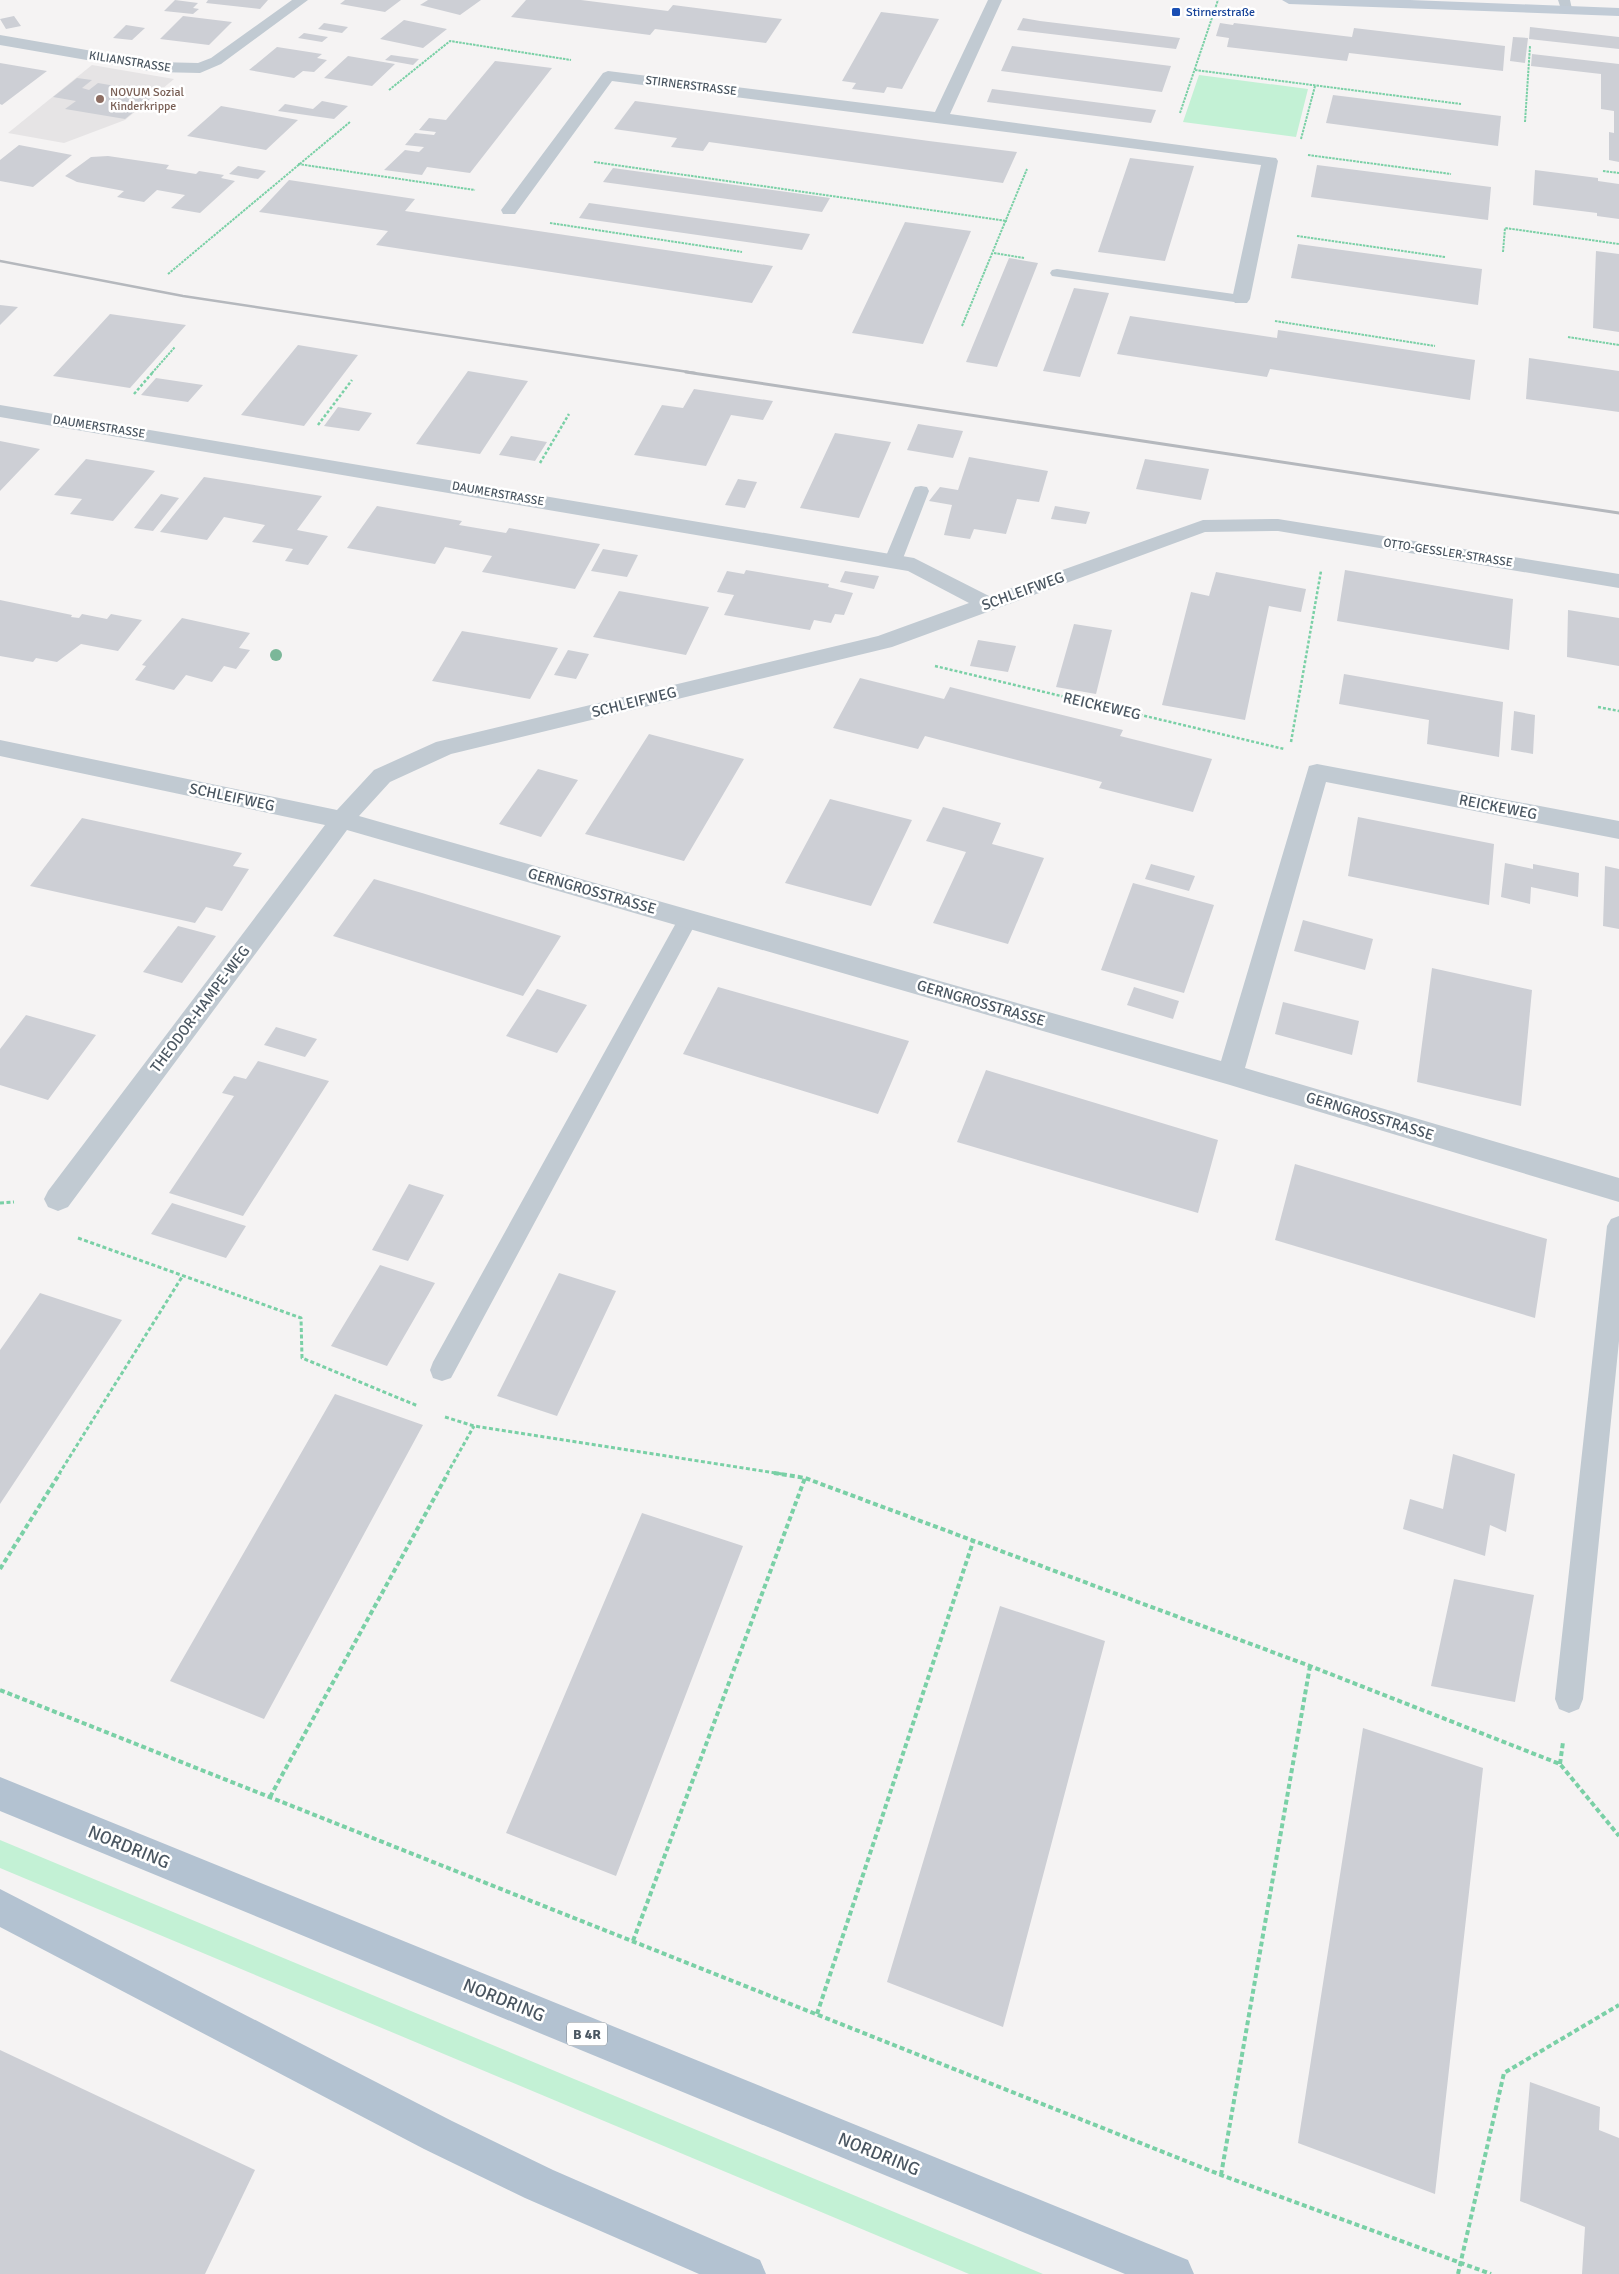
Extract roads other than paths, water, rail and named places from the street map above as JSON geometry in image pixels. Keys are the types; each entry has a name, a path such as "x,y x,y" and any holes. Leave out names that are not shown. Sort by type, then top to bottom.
{"main road":[{"path":"1289,0 1565,5 1619,12"},
{"name":"NORDRING","path":"0,1794 1174,2274"},
{"path":"0,1907 438,2135 548,2188 746,2274"}],"street":[{"name":"KILIANSTRASSE","path":"0,40 156,67 200,68 216,61 301,0"},
{"path":"940,117 988,19 995,0"},
{"name":"STIRNERSTRASSE","path":"509,210 608,76 940,117 1270,161 1241,299"},
{"name":"DAUMERSTRASSE","path":"0,411 914,565 988,604"},
{"name":"OTTO-GESSLER-STRASSE","path":"1278,525 1619,582"},
{"name":"SCHLEIFWEG","path":"0,748 342,820 382,776 444,748 884,642 1204,526 1278,525"},
{"name":"REICKEWEG","path":"1230,1074 1317,772 1619,830"},
{"name":"GERNGROSSTRASSE","path":"342,820 1230,1074 1619,1190"},
{"name":"THEODOR-HAMPE-WEG","path":"58,1199 342,820"}],"lane":[{"path":"1057,273 1241,299"},
{"path":"892,561 921,491"},
{"path":"442,1370 688,919"},
{"path":"1569,1699 1619,1226"}],"railway":[{"path":"0,261 183,296 695,373"},
{"path":"686,372 1619,513"}],"place":[{"name":"Stirnerstraße","path":"1176,12"},
{"name":"NOVUM Sozial Kinderkrippe","path":"100,99"}]}
